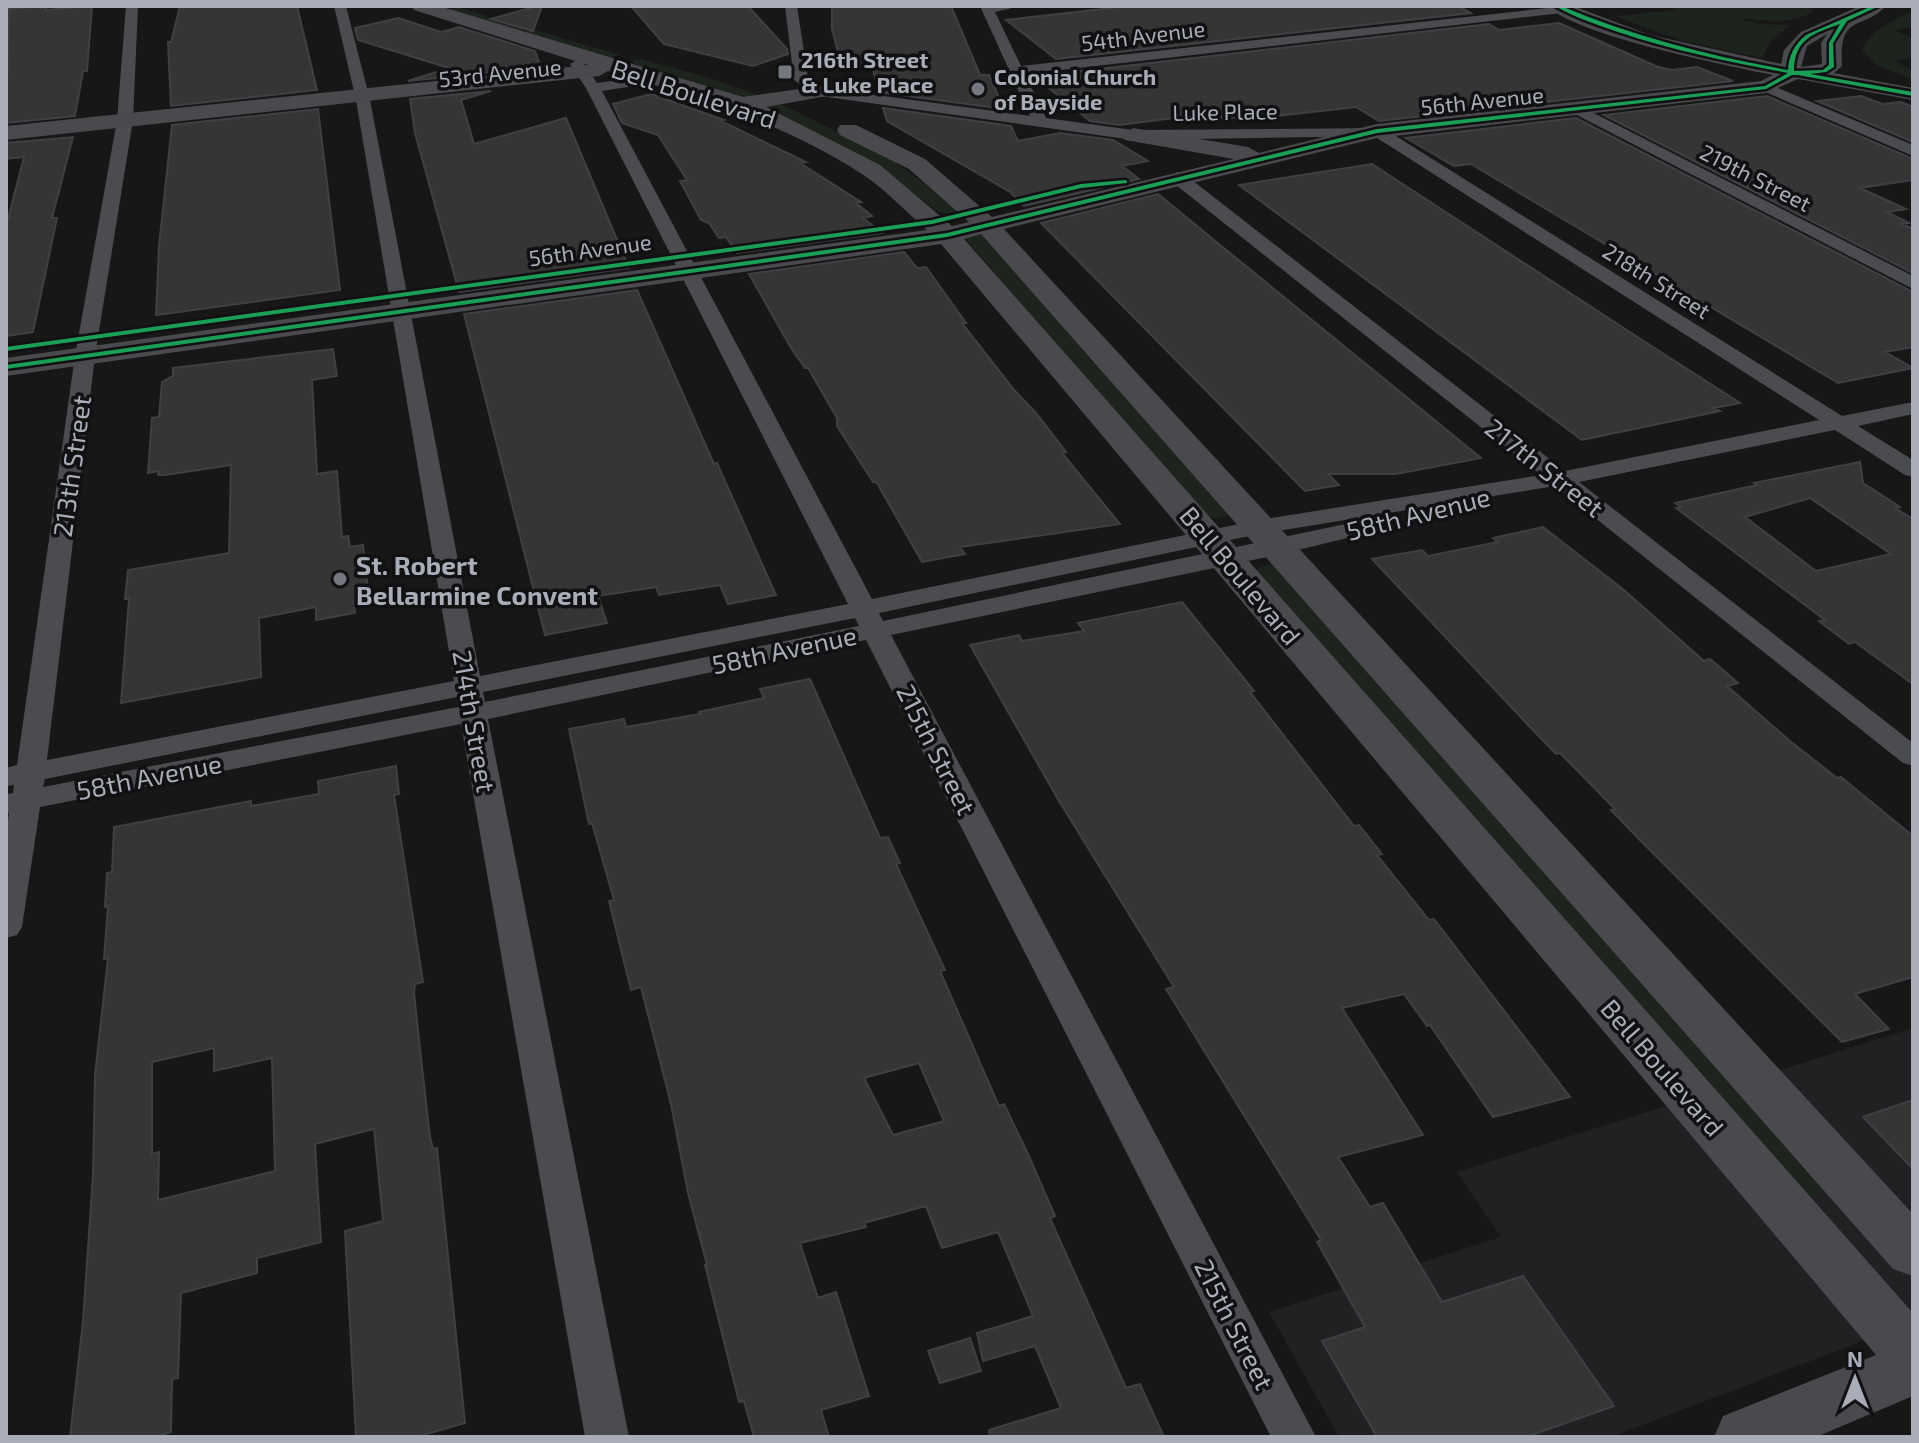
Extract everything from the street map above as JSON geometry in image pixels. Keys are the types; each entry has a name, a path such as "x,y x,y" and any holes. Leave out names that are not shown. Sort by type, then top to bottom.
{"street":[{"name":"213th Street","path":"6,927 18,774 125,116 132,6"},
{"name":"214th Street","path":"340,6 361,90 607,1437"},
{"name":"Bell Boulevard","path":"468,6 610,69"},
{"path":"781,89 791,6"},
{"path":"1015,6 986,8 1040,122"},
{"path":"1791,74 1789,59 1804,38 1818,28 1877,6"},
{"name":"Bell Boulevard","path":"431,7 477,26 610,69 781,89 801,131 959,223 1268,538 1913,1252"},
{"path":"1560,7 1670,48 1791,74 1913,93"},
{"name":"54th Avenue","path":"1015,71 1560,7"},
{"name":"56th Avenue","path":"6,367 87,347 959,223 1098,199 1177,177 1377,131 1766,87 1791,74 1824,71 1832,66 1831,43 1845,20"},
{"path":"1831,53 1913,93"},
{"name":"53rd Avenue","path":"6,133 125,116 361,90 610,69"},
{"name":"215th Street","path":"610,69 683,264 1294,1437"},
{"path":"1766,87 1913,151"},
{"name":"Luke Place","path":"781,89 1133,135 1377,131"},
{"name":"219th Street","path":"1578,110 1913,283"},
{"name":"53rd Avenue","path":"6,124 125,116"},
{"name":"218th Street","path":"1377,131 1913,470"},
{"path":"1133,135 1269,158"},
{"name":"217th Street","path":"1177,177 1913,757"},
{"name":"Bell Boulevard","path":"959,223 1218,548 1913,1356"},
{"name":"56th Avenue","path":"6,349 87,347"},
{"name":"58th Avenue","path":"15,802 471,700 1913,408"},
{"name":"58th Avenue","path":"18,774 471,700"},
{"path":"1745,1437 1913,1368"}],"shaded area":[{"path":"1670,6 1827,6 1810,9 1813,12 1785,21 1738,18 1761,24 1790,25 1771,41 1762,58 1683,41 1614,16 1677,10"},
{"path":"460,8 620,55 609,58 445,9"},
{"path":"1913,12 1913,27 1894,30 1913,38 1913,57 1894,61 1913,70 1913,79 1878,66 1862,51 1876,31"},
{"path":"641,59 762,96 742,99 633,64 634,60"},
{"path":"779,103 890,158 959,210 949,213 938,211 865,162 758,105"},
{"path":"979,232 1231,515 1217,519 1203,515 964,237"},
{"path":"1270,564 1281,566 1838,1188 1793,1202 1254,570"},
{"path":"1913,1028 1913,1314 1855,1344 1611,1437 1339,1437 1269,1312 1501,1237 1457,1172"}],"building":[{"path":"46,6 46,10 92,6 87,71 83,71 75,116 6,123 9,9"},
{"path":"180,6 297,6 317,90 171,106 168,42 171,42"},
{"path":"542,6 533,31 491,19"},
{"path":"631,6 748,6 787,49 788,54 753,66 664,44"},
{"path":"832,6 951,6 980,75 989,75 1004,109 879,92 872,66 842,68 832,29"},
{"path":"1129,6 1458,6 1471,13 1056,59 1006,20"},
{"path":"398,18 441,32 459,27 535,51 541,67 408,81 449,68 358,40 355,28"},
{"path":"1559,23 1658,67 1672,70 1697,67 1733,81 1379,121 1356,107 1260,118 1255,115 1223,119 1218,116 1187,120 1182,117 1120,125 1090,121 1041,82 1080,77 1073,72 1489,24 1499,30"},
{"path":"491,91 461,100 474,144 566,118 629,268 459,292 415,133 410,99"},
{"path":"651,94 724,120 721,121 806,162 800,163 861,202 856,203 872,216 863,218 882,233 737,253 726,237 719,238 709,223 701,220 680,181 687,180 658,135 622,123 613,104"},
{"path":"1767,96 1913,159 1913,180 1860,188 1906,209 1887,212 1909,223 1902,224 1913,229 1913,273 1604,115"},
{"path":"1861,96 1882,104 1901,102 1913,107 1913,142 1817,101"},
{"path":"883,108 1011,126 1018,141 1060,133 1113,140 1148,161 1122,166 1139,179 1024,206 1010,192 887,121"},
{"path":"318,109 340,290 156,315 159,246 172,125"},
{"path":"1576,118 1913,292 1913,347 1885,352 1913,368 1838,383 1471,164 1454,166 1406,138"},
{"path":"73,137 52,218 57,218 33,332 6,336 6,227 24,157 6,159 6,143"},
{"path":"1372,164 1740,403 1714,408 1720,411 1582,440 1239,185"},
{"path":"1158,194 1481,458 1396,474 1328,474 1339,485 1305,491 1041,223"},
{"path":"904,252 917,268 926,267 966,323 962,323 1036,413 1066,452 1062,453 1120,524 960,547 965,554 922,562 877,483 873,482 837,426 837,418 808,368 791,348 749,274"},
{"path":"637,290 776,595 728,604 720,585 659,595 656,587 598,596 607,623 545,635 464,314"},
{"path":"333,349 337,376 312,380 317,474 337,471 342,537 348,536 350,547 363,545 369,599 354,601 355,613 316,620 316,607 259,618 261,677 121,703 129,599 125,599 128,570 229,553 231,465 165,475 158,475 159,471 148,473 152,418 159,417 162,382 173,376 173,368"},
{"path":"1860,462 1863,483 1913,519 1913,684 1855,642 1849,644 1819,621 1825,620 1676,508 1681,507 1675,503 1757,485 1754,483","holes":["1810,498 1891,554 1816,571 1745,517"]},
{"path":"1543,527 1624,590 1704,661 1710,659 1738,683 1727,686 1790,741 1837,778 1841,777 1913,836 1913,977 1855,994 1889,1029 1842,1042 1639,839 1611,810 1615,809 1560,753 1556,754 1372,559 1422,550 1428,556 1498,542 1493,538"},
{"path":"1182,602 1254,691 1250,692 1354,826 1359,825 1382,854 1377,855 1429,920 1434,919 1570,1097 1493,1117 1430,1025 1427,1026 1404,994 1342,1008 1423,1135 1338,1157 1370,1207 1383,1203 1442,1302 1523,1276 1614,1406 1526,1437 1377,1437 1322,1341 1365,1327 1317,1242 1321,1240 1166,989 1174,987 1059,801 970,645 1019,635 1022,641 1084,631 1078,623"},
{"path":"810,679 880,838 888,837 900,863 896,864 945,970 940,971 999,1106 1004,1104 1028,1154 1055,1216 1050,1218 1126,1388 1140,1384 1164,1437 990,1437 989,1430 1061,1408 1035,1346 983,1361 977,1333 1033,1316 998,1232 942,1248 926,1206 864,1223 866,1227 800,1243 818,1298 836,1292 869,1396 821,1410 829,1437 754,1437 744,1401 739,1402 641,987 631,990 609,901 614,900 592,823 589,824 569,729 624,719 626,727 700,714 764,698 760,689","holes":["919,1063 944,1121 893,1135 864,1078"]},
{"path":"396,766 399,794 394,795 423,982 415,984 414,993 430,1137 433,1149 437,1148 465,1423 416,1437 356,1437 345,1231 383,1221 374,1129 315,1144 321,1242 257,1258 257,1273 181,1293 178,1378 172,1379 171,1432 154,1437 70,1437 83,1321 93,1176 95,1075 108,958 104,959 107,873 112,872 114,827 251,801 251,806 319,794 318,781","holes":["214,1048 214,1071 272,1058 275,1171 158,1200 159,1152 152,1154 152,1062"]},
{"path":"1913,1100 1913,1169 1863,1117"},
{"path":"970,1338 981,1371 940,1383 928,1351"}],"cycle path":[{"path":"1557,6 1643,39 1687,51 1913,94"},
{"path":"1791,74 1794,50 1800,42 1817,31 1877,6"},
{"path":"6,367 947,235 1377,131 1766,87 1791,74 1824,71 1832,66 1831,43 1845,20"},
{"path":"6,349 932,222 1081,186 1125,182"}],"place":[{"name":"216th Street & Luke Place","path":"785,72"},
{"name":"Colonial Church of Bayside","path":"978,89"},
{"name":"St. Robert Bellarmine Convent","path":"340,579"}]}
